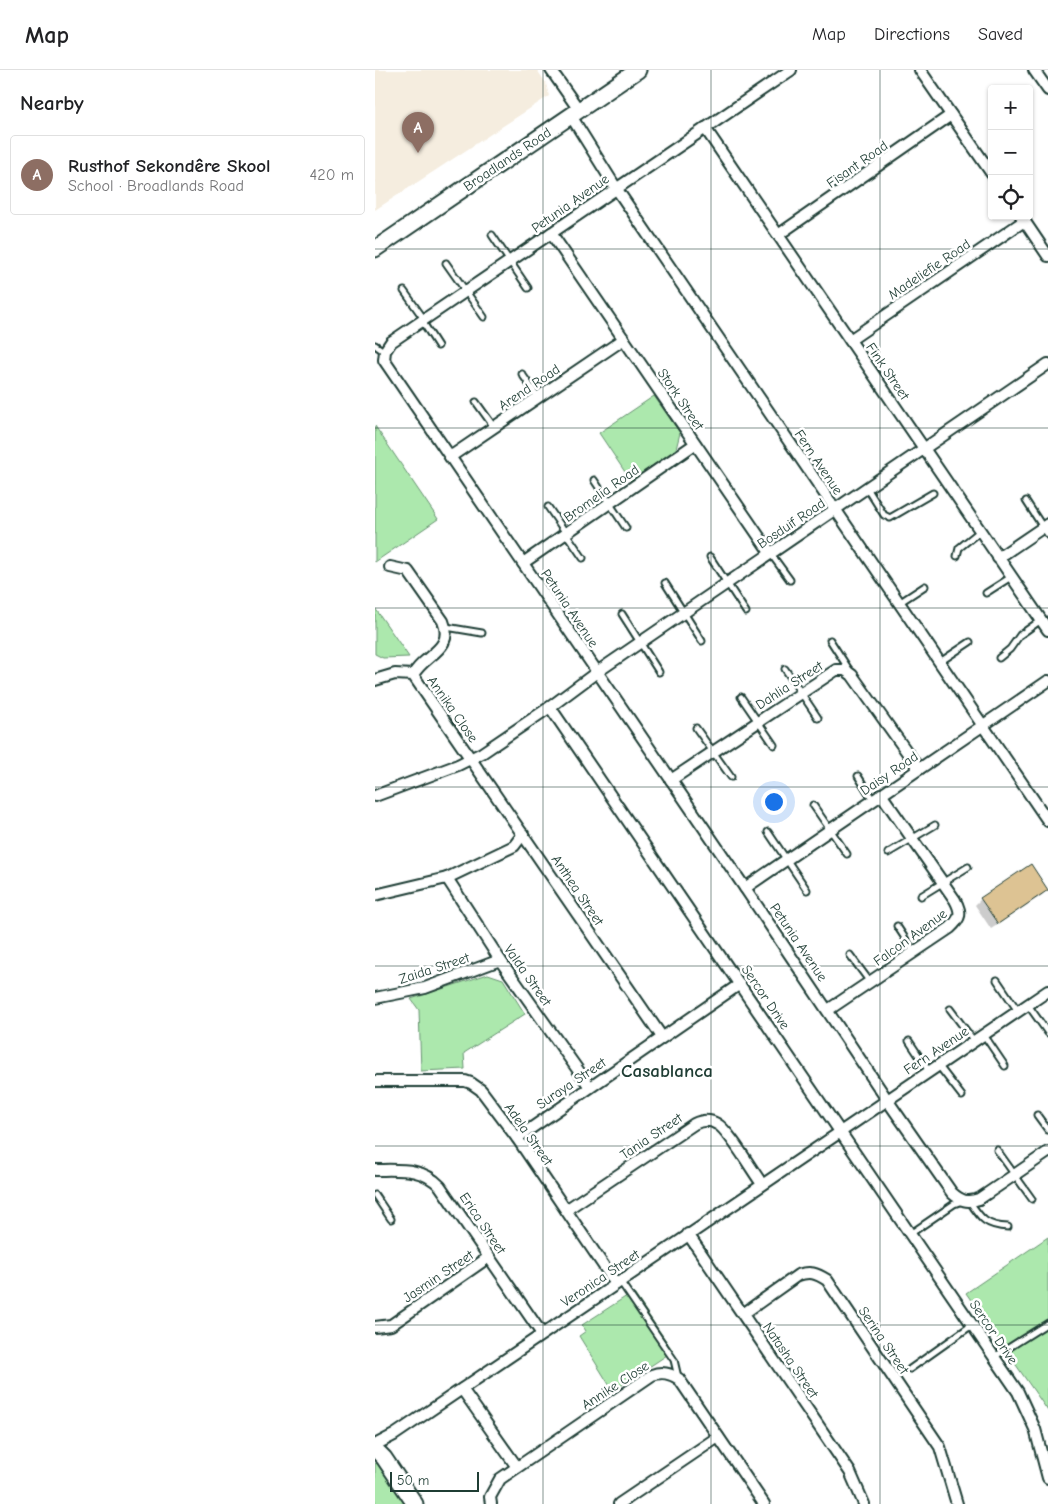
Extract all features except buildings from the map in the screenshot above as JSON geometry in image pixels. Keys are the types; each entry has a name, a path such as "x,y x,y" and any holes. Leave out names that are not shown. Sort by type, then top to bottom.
{"main road":[{"name":"Broadlands Road","path":"375,249 638,70"},
{"path":"375,1449 384,1458 415,1504"}],"street":[{"name":"Fern Avenue","path":"551,70 616,188 1048,821"},
{"name":"Petunia Avenue","path":"791,70 391,342 385,352 385,360 828,1010 887,1100 952,1193 967,1201"},
{"path":"920,70 988,168"},
{"path":"1034,70 1048,90"},
{"name":"Fisant Road","path":"778,234 951,115"},
{"name":"Fink Street","path":"705,128 1048,630"},
{"name":"Madeliefie Road","path":"850,340 1019,220"},
{"path":"1023,220 1048,256"},
{"name":"Stork Street","path":"551,233 771,554"},
{"name":"Arend Road","path":"450,457 624,339"},
{"name":"Bosduif Road","path":"550,707 639,643 1048,364"},
{"name":"Bromelia Road","path":"523,563 695,444"},
{"path":"998,558 1046,529"},
{"path":"390,567 408,571 446,627"},
{"name":"Annika Close","path":"413,675 419,666 442,646 446,637 446,627"},
{"name":"Dahlia Street","path":"671,780 836,670 845,670 853,675"},
{"name":"Annika Close","path":"375,680 395,674 413,675"},
{"name":"Annika Close","path":"413,675 471,758"},
{"path":"853,675 919,769"},
{"name":"Daisy Road","path":"745,888 1048,681"},
{"path":"375,796 471,758 550,707"},
{"name":"Sercor Drive","path":"550,707 1018,1392 1035,1429 1048,1478"},
{"name":"Anthea Street","path":"471,758 662,1037"},
{"name":"Falcon Avenue","path":"828,1010 950,928 959,917 959,908 943,883 912,839 877,797"},
{"path":"375,896 447,878 513,846 523,834"},
{"name":"Valda Street","path":"447,878 500,960 590,1087"},
{"name":"Zaida Street","path":"375,998 425,988 500,960"},
{"name":"Suraya Street","path":"517,1138 740,984"},
{"name":"Fern Avenue","path":"840,1131 1048,990"},
{"name":"Adela Street","path":"375,1082 458,1081 471,1083 481,1090 517,1138 618,1283"},
{"name":"Tania Street","path":"566,1210 694,1124 704,1120 715,1122 724,1130 762,1184"},
{"name":"Veronica Street","path":"375,1445 394,1435 840,1131"},
{"path":"967,1201 983,1196 1048,1152"},
{"name":"Erica Street","path":"375,1170 411,1170 426,1174 434,1179 542,1334"},
{"name":"Natasha Street","path":"689,1234 850,1472 864,1504"},
{"name":"Jasmin Street","path":"375,1327 391,1325 489,1257"},
{"name":"Serina Street","path":"743,1314 797,1275 808,1272 817,1274 827,1280 940,1446 957,1504"},
{"name":"Annike Close","path":"491,1504 490,1497 500,1479 653,1375 667,1373 679,1379"},
{"path":"679,1379 764,1504"},
{"path":"461,1389 517,1467"},
{"path":"619,1504 718,1437"}],"lane":[{"path":"492,235 528,288"},
{"path":"447,264 484,317"},
{"path":"404,291 438,346"},
{"path":"375,345 385,352"},
{"path":"521,374 538,398"},
{"path":"476,402 494,427"},
{"path":"594,480 626,528"},
{"path":"867,488 884,514 890,518 933,494"},
{"path":"1026,501 1046,529"},
{"path":"548,507 583,558"},
{"path":"957,556 959,548 981,532"},
{"name":"Stork Street","path":"771,554 790,580"},
{"path":"710,557 746,612"},
{"path":"986,593 1011,577"},
{"path":"665,583 702,641"},
{"path":"899,603 925,586"},
{"path":"622,614 659,672"},
{"path":"999,658 1010,649 1020,635 1041,620"},
{"path":"446,627 482,633"},
{"path":"830,640 853,675"},
{"path":"940,663 970,642"},
{"path":"785,670 818,718"},
{"path":"741,697 774,745"},
{"path":"696,728 731,777"},
{"path":"858,776 877,797"},
{"path":"813,805 847,854"},
{"path":"888,852 935,825"},
{"path":"768,832 807,890"},
{"path":"921,896 968,867"},
{"path":"897,926 914,952"},
{"path":"850,955 870,982"},
{"path":"997,980 1018,1011"},
{"path":"1027,1004 1048,1033"},
{"path":"950,1009 974,1040"},
{"path":"983,1034 1005,1066"},
{"path":"909,1041 929,1071"},
{"path":"938,1065 962,1096"},
{"path":"1037,1115 1048,1130"},
{"path":"997,1150 1031,1199"},
{"path":"375,1195 391,1220"},
{"path":"910,1234 954,1204 967,1201 991,1225 1008,1227"},
{"path":"618,1283 674,1360 679,1379"},
{"path":"994,1357 1048,1323"},
{"path":"910,1369 972,1325"}],"shaded area":[{"path":"375,70 537,70 546,83 549,96 375,210"}],"green space":[{"path":"654,396 680,433 676,449 631,481 599,433"},
{"path":"375,426 438,519 375,562"},
{"path":"375,608 409,657 383,658 375,654"},
{"path":"488,974 503,979 525,1014 464,1053 465,1069 421,1071 419,1010 411,999"},
{"path":"1048,1237 1048,1411 966,1293"},
{"path":"633,1292 673,1351 613,1391 579,1336 586,1331 582,1325"},
{"path":"375,1450 415,1504 375,1504"}],"place":[{"name":"Rusthof Sekondêre Skool","path":"418,153"}],"district":[{"name":"Casablanca","path":"667,1070"}]}
